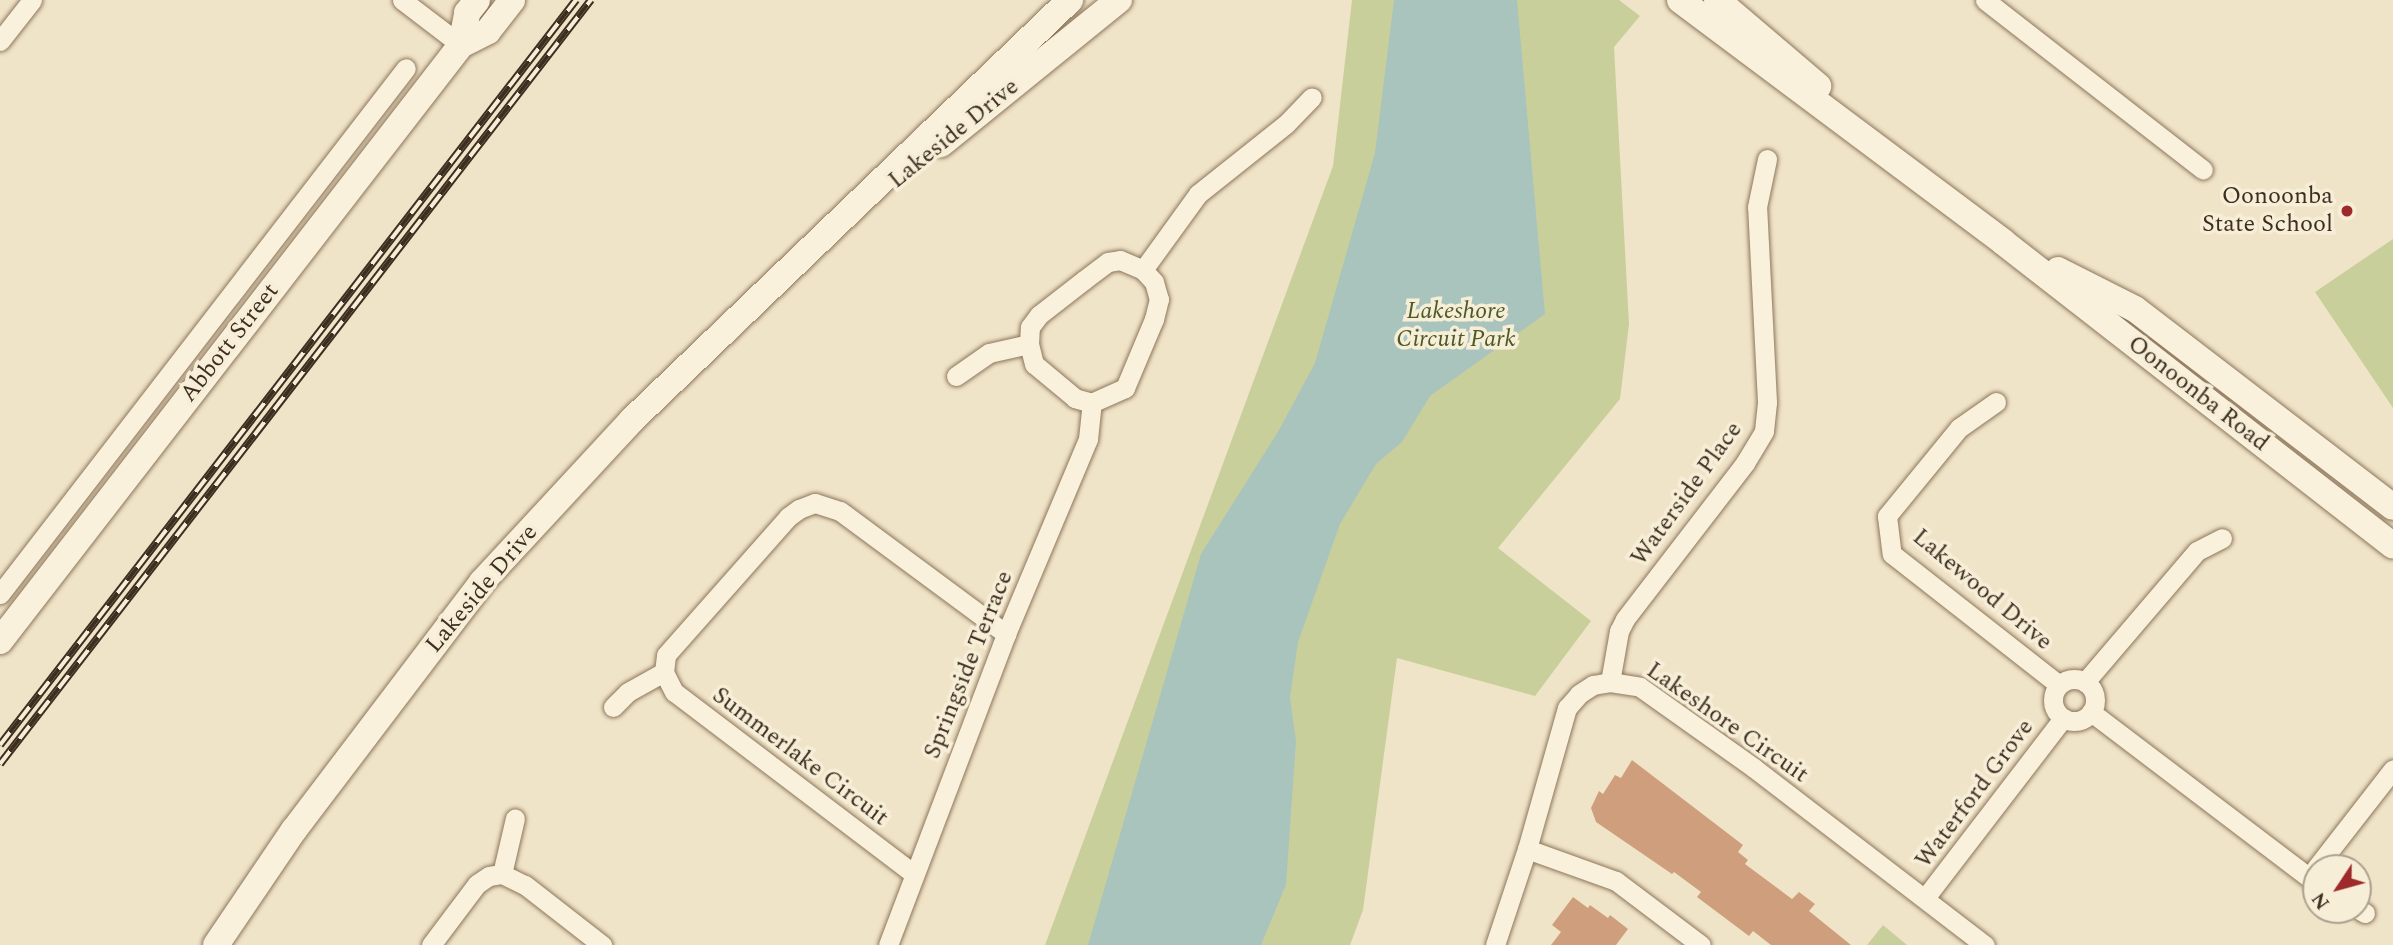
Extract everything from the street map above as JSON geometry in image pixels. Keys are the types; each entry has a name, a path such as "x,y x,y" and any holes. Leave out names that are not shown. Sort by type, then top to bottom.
{"street":[{"path":"0,41 32,0"},
{"path":"402,0 460,45"},
{"name":"Abbott Street","path":"0,640 460,45 467,13 477,0"},
{"name":"Abbott Street","path":"460,45 488,31 512,0"},
{"name":"Lakeside Drive","path":"218,943 295,830 482,582 632,420 1070,0"},
{"name":"Lakeside Drive","path":"789,268 1119,0"},
{"name":"Oonoonba Road","path":"1680,0 2003,242 2393,546"},
{"name":"Oonoonba Road","path":"1717,0 1801,70 1912,173"},
{"path":"1985,0 2203,170"},
{"name":"Abbott Street","path":"0,594 406,68"},
{"path":"1143,270 1198,194 1286,124 1312,97"},
{"path":"372,114 395,131"},
{"name":"Waterside Place","path":"1609,682 1619,631 1625,619 1745,463 1763,431 1767,402 1757,207 1767,159"},
{"name":"Oonoonba Road","path":"2003,242 2135,309 2393,507"},
{"path":"271,243 294,261"},
{"path":"1120,260 1143,270 1154,282 1159,299 1154,319 1125,387 1092,403 1075,398 1034,364 1029,344 1030,327 1039,315 1108,262 1120,260"},
{"path":"956,376 989,353 1029,344"},
{"path":"165,381 188,397"},
{"name":"Lakewood Drive","path":"1996,402 1959,428 1887,516 1892,554 2059,685"},
{"name":"Springside Terrace","path":"888,945 1006,634 1088,439 1092,403"},
{"path":"614,707 628,692 664,672 666,655 788,517 799,509 816,503 840,511 1006,634"},
{"path":"69,505 91,523"},
{"path":"2085,682 2197,551 2222,538"},
{"name":"Summerlake Circuit","path":"664,672 674,692 914,874"},
{"path":"2070,679 2085,682 2094,692 2091,712 2080,721 2063,719 2054,707 2053,698 2059,685 2070,679"},
{"name":"Lakeshore Circuit","path":"1495,945 1527,849 1567,708 1579,694 1593,685 1609,682 1640,687 1754,768 1984,945"},
{"path":"2091,712 2302,866"},
{"name":"Waterford Grove","path":"1925,898 2063,719"},
{"path":"2330,854 2393,769"},
{"path":"502,874 515,818"},
{"path":"1527,849 1616,881 1701,945"},
{"path":"431,945 477,884 489,876 502,874 525,885 602,945"}],"green space":[{"name":"Lakeshore Circuit Park","path":"1352,0 1619,0 1640,16 1614,47 1629,324 1620,399 1498,548 1591,621 1535,696 1397,658 1363,910 1350,945 1045,945 1333,166"},
{"path":"2393,239 2393,408 2315,292"},
{"path":"1883,925 1907,945 1867,945"}],"water":[{"path":"1394,0 1517,0 1545,314 1430,396 1402,442 1376,464 1340,524 1298,642 1290,698 1296,741 1286,885 1261,945 1088,945 1201,554 1279,430 1315,363 1375,153"}],"building":[{"path":"1632,760 1743,845 1738,852 1748,860 1745,864 1792,899 1799,892 1815,904 1809,911 1851,945 1771,945 1753,931 1749,936 1697,897 1701,892 1596,822 1591,808 1599,791 1603,794 1615,775 1621,778"},
{"path":"1573,897 1608,918 1610,915 1628,929 1616,945 1551,945 1561,932 1552,925"}],"railway":[{"path":"0,745 576,0"},
{"path":"0,764 591,0"}],"place":[{"name":"Oonoonba State School","path":"2347,211"}]}
